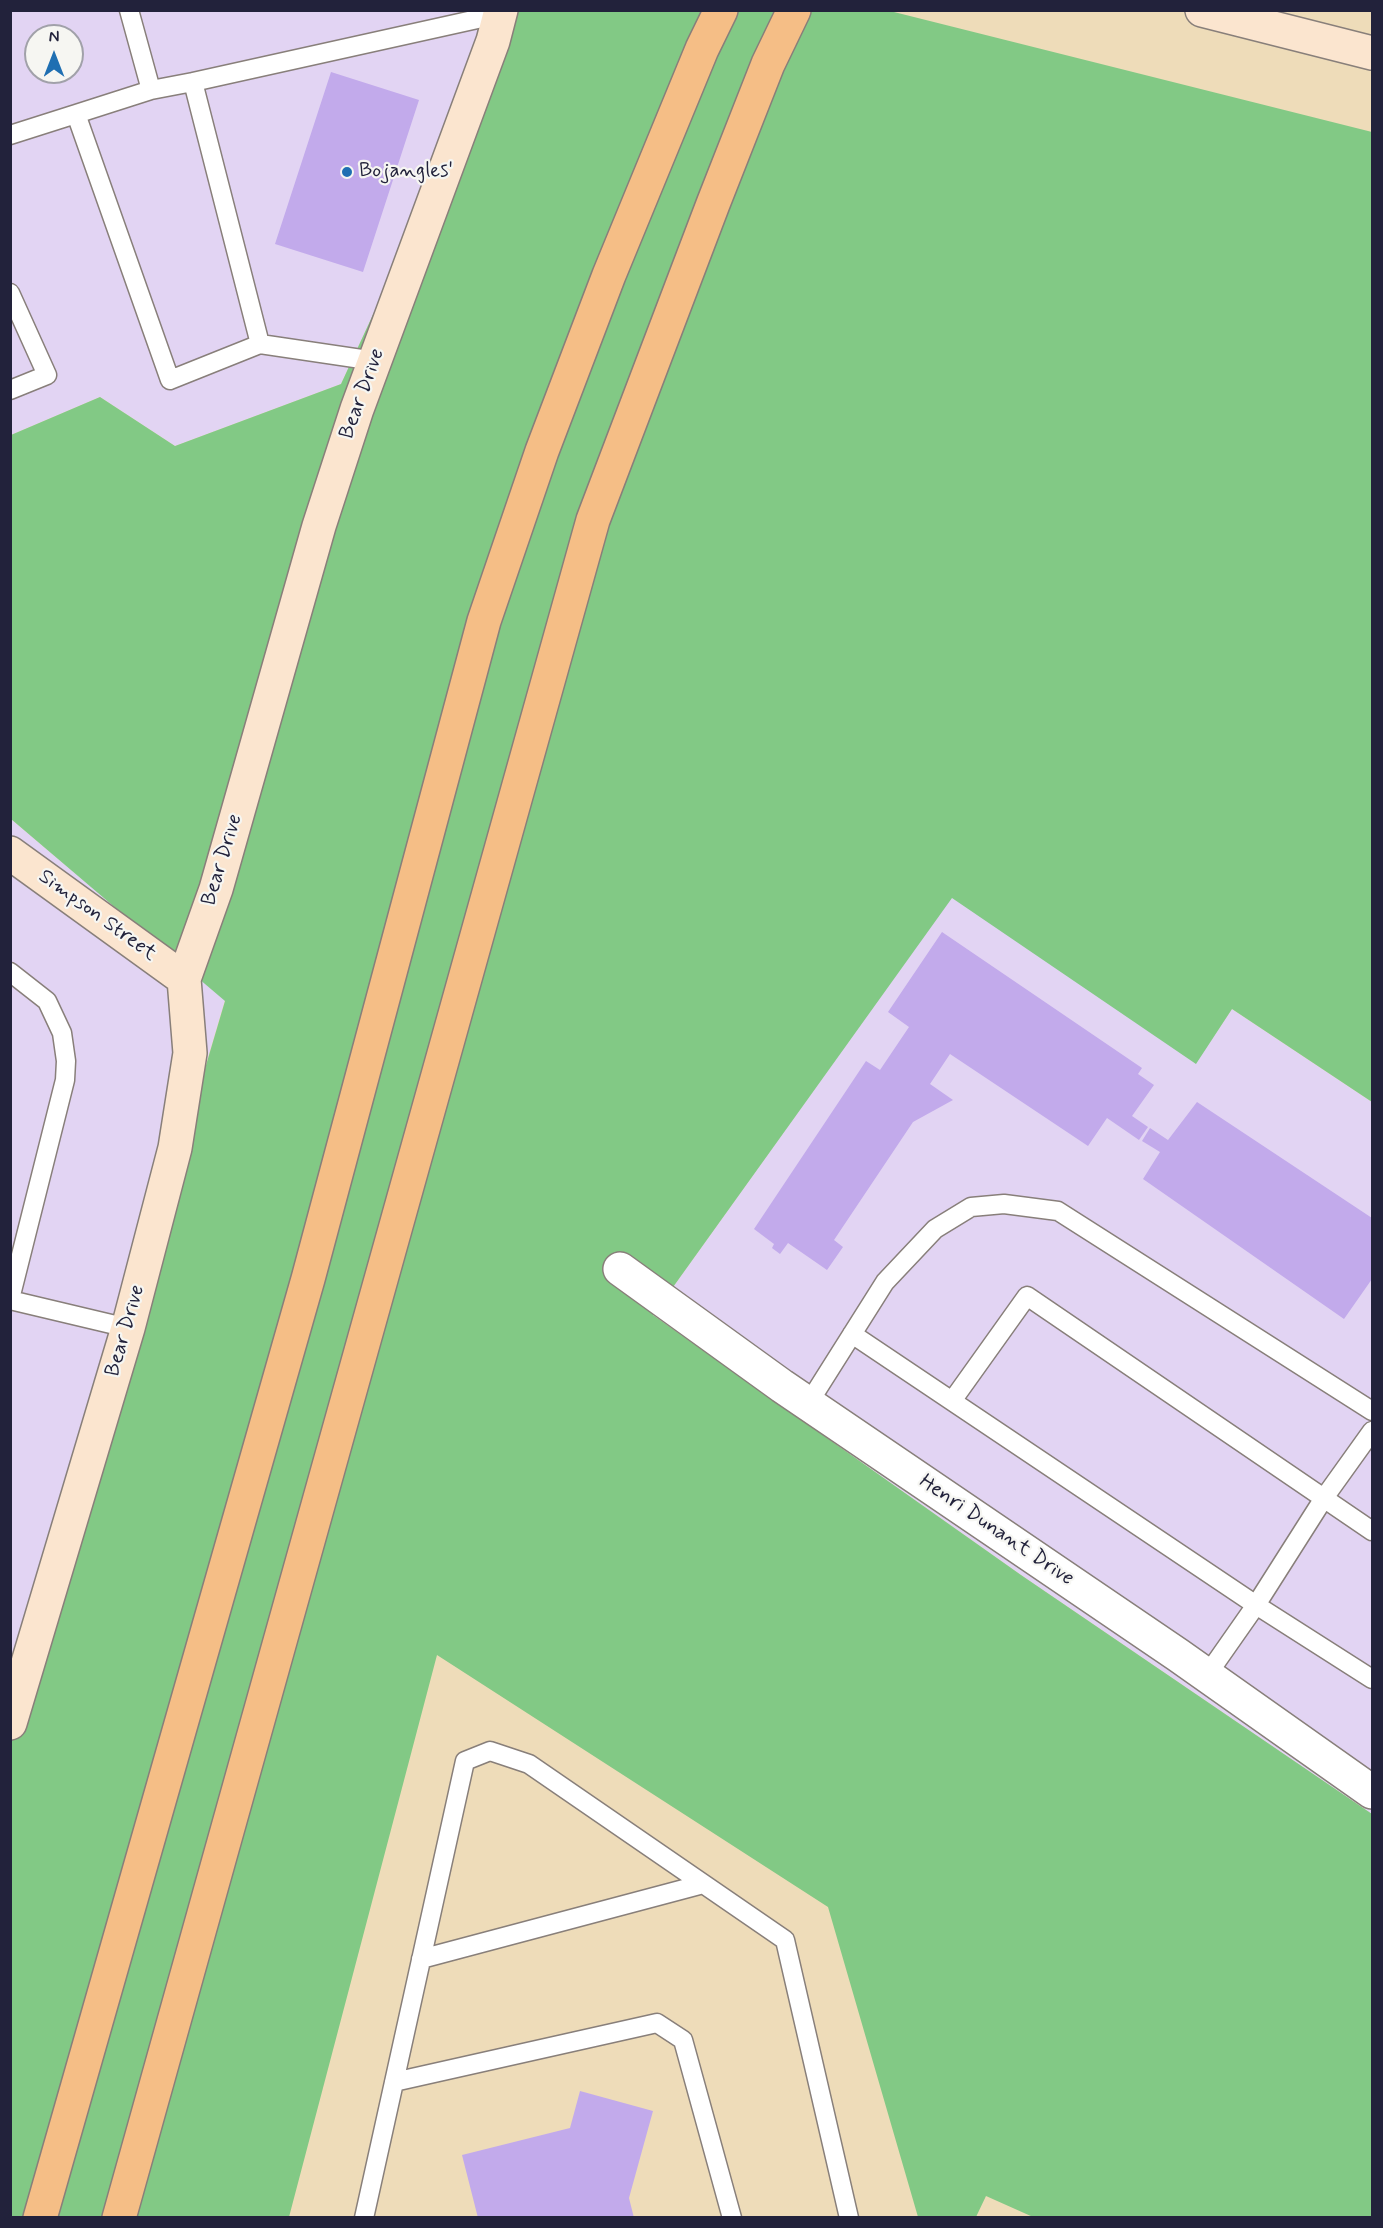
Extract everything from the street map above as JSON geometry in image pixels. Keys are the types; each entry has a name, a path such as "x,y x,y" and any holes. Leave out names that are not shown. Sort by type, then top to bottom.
{"highway":[{"path":"40,2217 308,1279 484,621 542,451 605,286 702,49 721,10"},
{"path":"119,2217 593,520 768,64 794,10"}],"street":[{"path":"1202,10 1372,53"},
{"name":"Bear Drive","path":"10,1723 19,1669 128,1328 175,1148 190,1053 184,980 216,889 319,526 375,361 493,41 500,12"},
{"name":"Simpson Street","path":"10,853 184,980"},
{"name":"Henri Dunant Drive","path":"620,1269 808,1404 1208,1675 1372,1792"}],"lane":[{"path":"129,10 151,90"},
{"path":"10,135 151,90 500,12"},
{"path":"193,82 260,344"},
{"path":"76,114 170,380 260,344 375,361"},
{"path":"10,293 47,375 10,390"},
{"path":"10,972 47,1001 62,1033 66,1061 65,1080 10,1299 128,1328"},
{"path":"808,1404 885,1282 935,1229 971,1207 1004,1204 1058,1211 1372,1411"},
{"path":"952,1401 1027,1296 1372,1531"},
{"path":"852,1334 1256,1605 1372,1678"},
{"path":"1208,1675 1324,1498 1372,1431"},
{"path":"364,2217 465,1761 490,1751 529,1764 785,1940 849,2217"},
{"path":"421,1959 704,1884"},
{"path":"394,2082 657,2023 683,2040 732,2217"}],"shaded area":[{"path":"11,11 513,11 341,384 175,446 100,397 11,435"},
{"path":"11,819 225,1000 11,1725"},
{"path":"952,897 1196,1063 1232,1009 1372,1102 1372,1814 1021,1575 653,1315"}],"green space":[{"path":"513,11 890,11 1372,132 1372,1102 1232,1009 1196,1064 952,898 653,1315 1021,1575 1372,1814 1372,2217 1033,2217 986,2196 976,2217 918,2217 828,1907 437,1655 289,2217 11,2217 11,1725 225,1001 11,819 11,435 100,397 175,446 341,384"}],"building":[{"name":"Bojangles'","path":"331,72 419,100 363,272 275,244"},
{"path":"942,932 1142,1068 1138,1074 1154,1085 1132,1116 1148,1127 1139,1140 1107,1118 1088,1146 950,1054 930,1084 953,1100 913,1122 834,1240 843,1247 827,1270 788,1243 780,1254 772,1248 774,1244 754,1229 866,1061 880,1070 909,1027 888,1012"},
{"path":"1197,1102 1372,1218 1372,1279 1344,1319 1143,1179 1160,1152 1142,1141 1150,1128 1168,1140"},
{"path":"580,2091 653,2111 629,2198 634,2218 478,2218 462,2155 570,2128"}],"place":[{"name":"Bojangles'","path":"347,172"}]}
